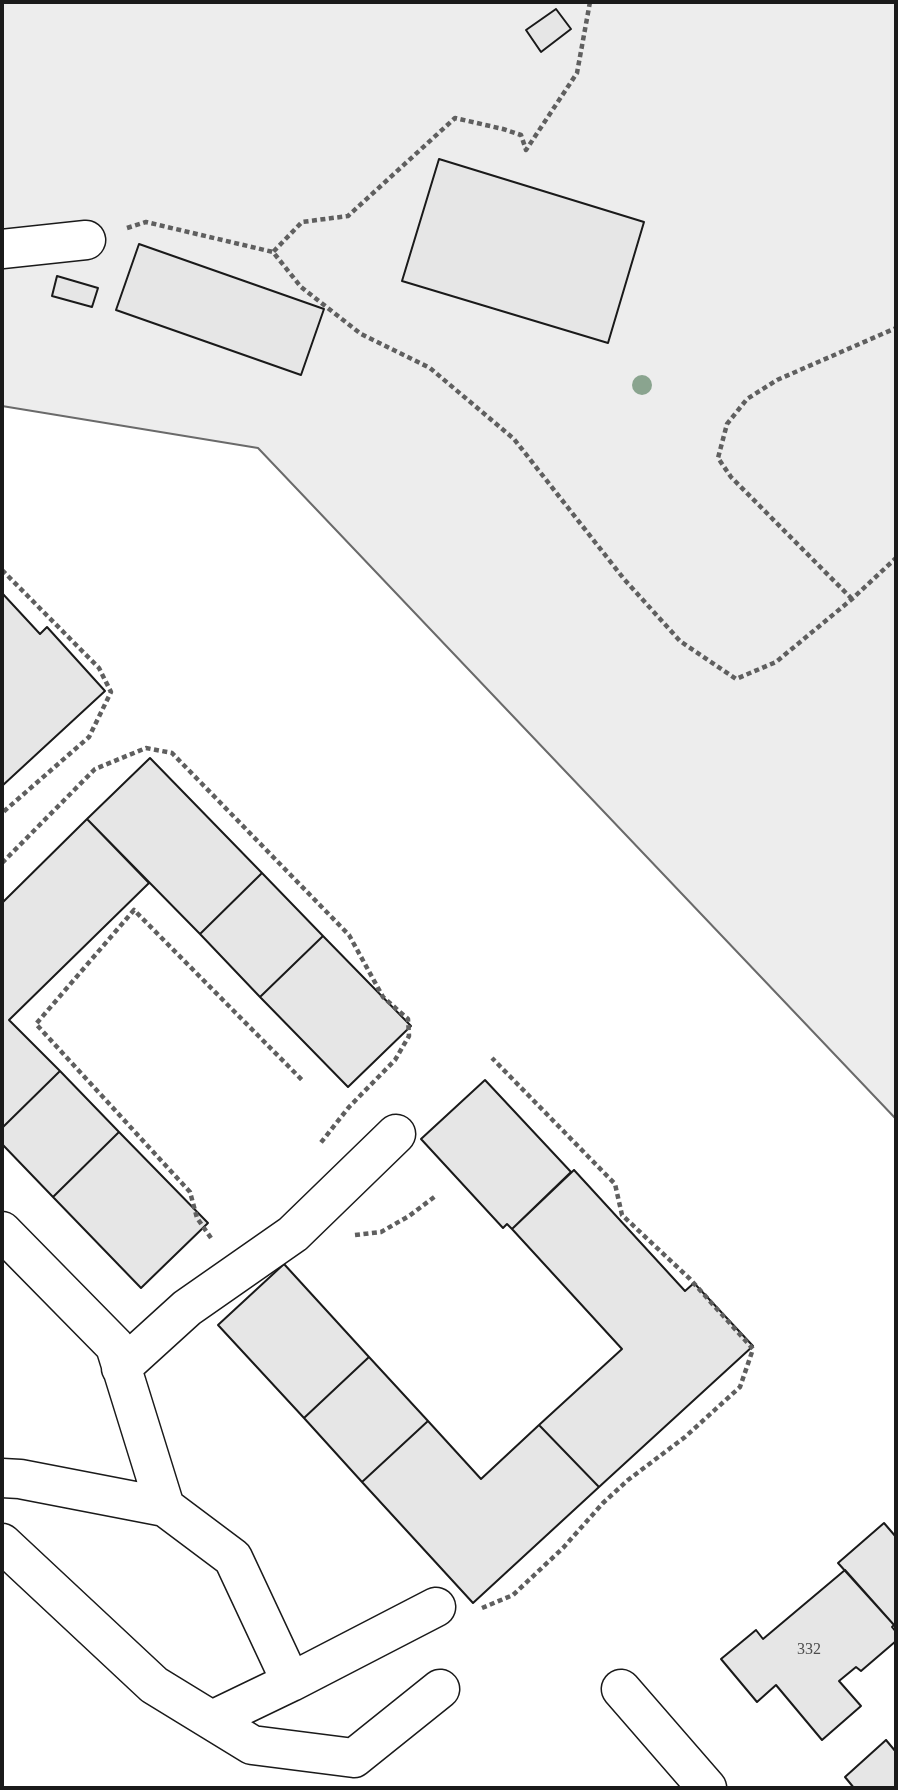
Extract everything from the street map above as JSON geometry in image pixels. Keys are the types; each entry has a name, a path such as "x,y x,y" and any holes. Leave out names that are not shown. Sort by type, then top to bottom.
{"lane":[{"path":"2,249 86,240"},
{"path":"121,1368 187,1308 293,1234 396,1134"},
{"path":"2,1231 114,1346 164,1507"},
{"path":"2,1478 20,1479 164,1507 233,1558 291,1682"},
{"path":"2,1543 154,1685 252,1745 354,1758 440,1689"},
{"path":"212,1720 436,1607"},
{"path":"621,1689 707,1788"}],"path":[{"path":"273,251 302,222 348,216 456,118 503,128 521,135 526,150 577,73 590,2"},
{"path":"86,240 146,222 273,251 301,288 362,334 430,368 514,439 624,579 680,641 736,679 776,662 852,599 896,558"},
{"path":"852,599 731,477 718,458 727,424 747,399 778,380 896,328"},
{"path":"2,570 99,668 111,692 89,737 2,813"},
{"path":"2,863 95,769 146,748 172,753 349,934 383,997 408,1019 409,1036 395,1059 349,1107 317,1148"},
{"path":"213,1242 197,1218 190,1192 36,1024 134,910 304,1082"},
{"path":"482,1608 513,1595 563,1548 603,1503 628,1480 685,1437 740,1387 753,1349 690,1279 622,1215 615,1184 492,1058"},
{"path":"356,1235 381,1233 437,1195"}],"shaded area":[{"path":"2,2 896,2 896,1119 258,448 2,406"}],"building":[{"path":"556,9 571,29 541,52 526,30"},
{"path":"439,159 644,222 608,343 402,281"},
{"path":"139,244 324,309 301,375 116,310"},
{"path":"57,276 98,288 92,307 52,296"},
{"path":"2,593 40,634 47,627 105,691 2,786"},
{"path":"150,758 262,873 200,934 87,819"},
{"path":"87,819 149,883 9,1020 60,1071 2,1128 2,903"},
{"path":"262,873 323,936 260,997 200,934"},
{"path":"323,936 411,1026 348,1087 260,997"},
{"path":"60,1071 119,1132 53,1197 2,1144 2,1128"},
{"path":"485,1080 571,1172 512,1229 507,1224 503,1228 421,1139"},
{"path":"119,1132 208,1223 141,1288 53,1197"},
{"path":"574,1170 685,1291 694,1283 753,1346 599,1487 539,1425 622,1349 512,1229"},
{"path":"284,1264 369,1357 304,1418 218,1325"},
{"path":"369,1357 428,1421 362,1482 304,1418"},
{"path":"428,1421 481,1479 539,1425 599,1487 473,1603 362,1482"},
{"path":"884,1523 896,1537 894,1625 838,1563"},
{"path":"845,1570 894,1625 892,1627 896,1632 896,1641 861,1671 856,1667 839,1681 861,1706 822,1740 776,1685 757,1702 721,1659 756,1630 763,1639"},
{"path":"886,1740 896,1752 896,1788 854,1788 845,1777"}]}
